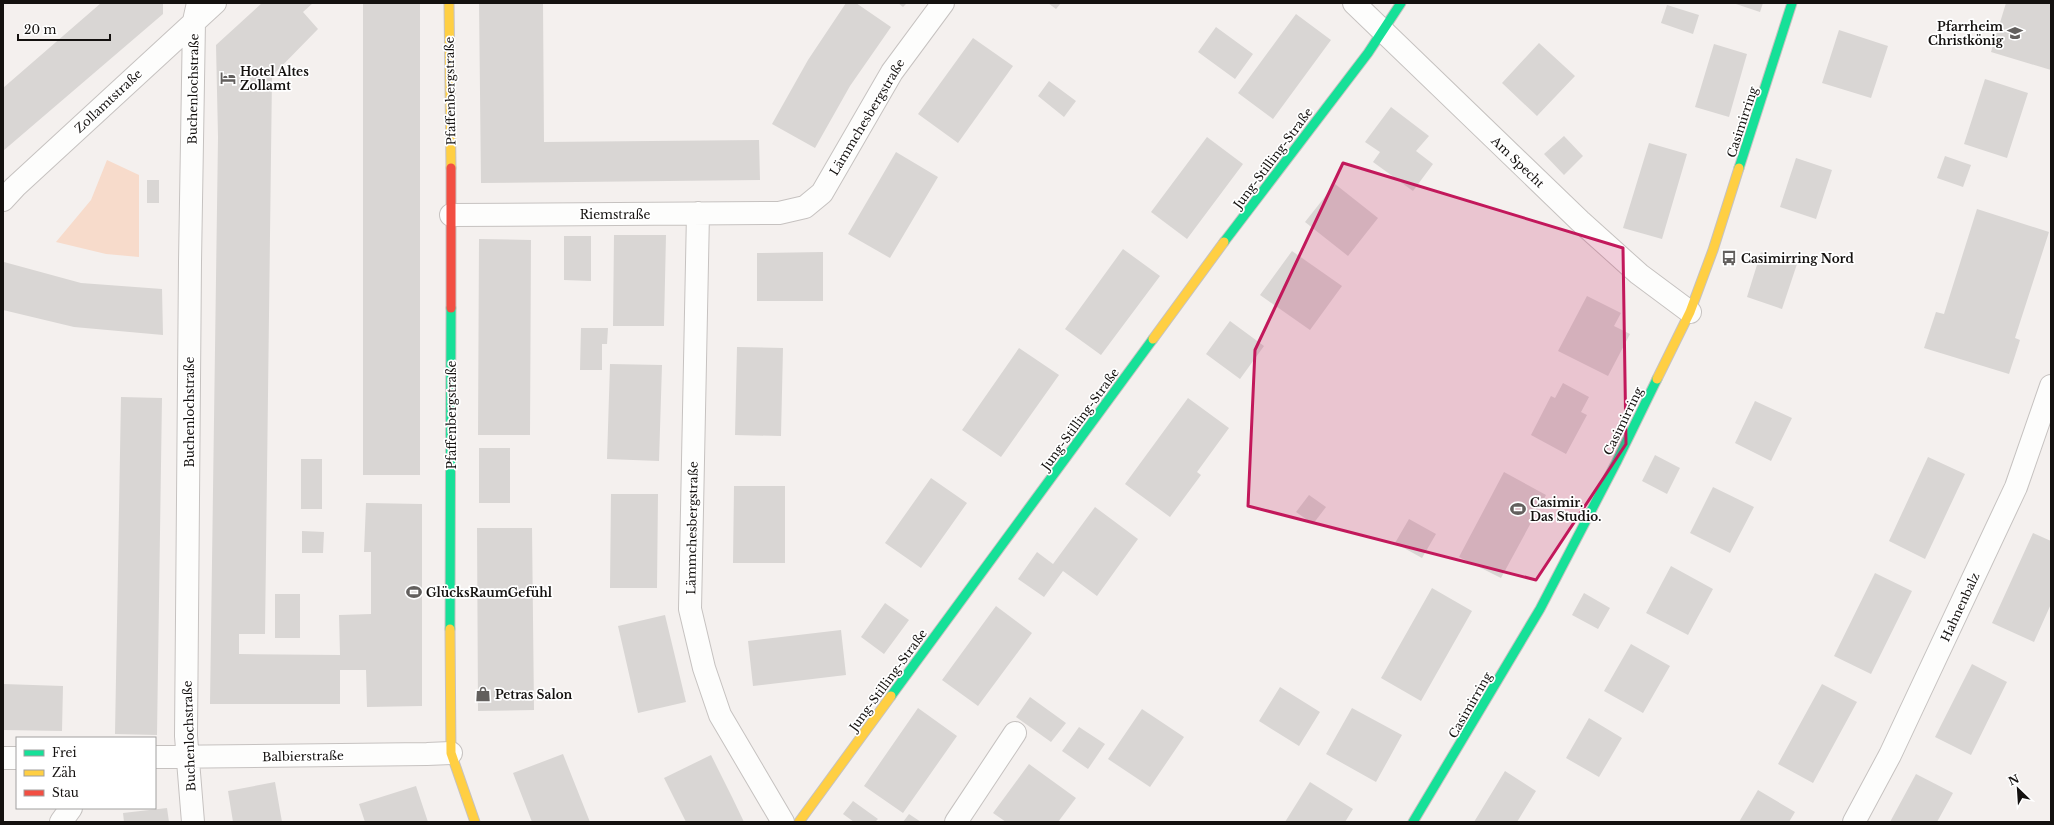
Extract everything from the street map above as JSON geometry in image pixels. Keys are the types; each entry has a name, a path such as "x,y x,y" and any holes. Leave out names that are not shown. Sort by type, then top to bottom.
{"street":[{"name":"Zollamtstraße","path":"3,200 196,12 215,3"},
{"name":"Pfaffenbergstraße","path":"449,3 451,214 451,753 476,822"},
{"name":"Lämmchesbergstraße","path":"779,213 806,207 822,193 892,72 943,3"},
{"name":"Am Specht","path":"1354,3 1580,221 1639,274 1690,312"},
{"name":"Jung-Stilling-Straße","path":"799,822 1214,255 1383,32 1401,3"},
{"name":"Casimirring","path":"1413,822 1540,609 1616,463 1690,312 1713,250 1792,3"},
{"name":"Buchenlochstraße","path":"193,822 187,757 190,262 196,12"},
{"name":"Riemstraße","path":"451,214 779,213"},
{"name":"Lämmchesbergstraße","path":"698,214 690,609 704,668 720,715 783,822"},
{"name":"Hahnenbalz","path":"1854,822 1890,755 2016,487 2051,386"},
{"path":"956,822 1015,734"},
{"name":"Balbierstraße","path":"156,757 451,753"},
{"path":"3,758 16,758"},
{"path":"61,822 70,809"}],"highlighted area":[{"path":"1343,163 1623,248 1626,444 1536,580 1248,506 1255,350"}],"shaded area":[{"path":"107,160 139,175 139,257 106,254 56,242 91,200"}],"building":[{"path":"101,3 163,3 163,14 3,151 3,88"},
{"path":"262,3 313,3 303,12 318,29 272,76 265,634 239,634 239,654 340,655 339,615 371,614 371,552 364,552 366,503 422,504 422,706 367,707 366,670 340,670 340,704 210,704 218,137 216,45"},
{"path":"363,3 420,3 420,475 363,475"},
{"path":"479,3 543,3 544,142 759,140 760,180 481,183"},
{"path":"846,3 856,3 891,27 850,86 815,148 772,124 808,60"},
{"path":"898,3 907,3 903,7"},
{"path":"1048,3 1061,3 1056,9"},
{"path":"1733,3 1763,3 1760,12"},
{"path":"2006,3 2051,3 2051,70 1991,52"},
{"path":"1667,5 1699,15 1693,34 1661,23"},
{"path":"1296,14 1331,40 1273,119 1238,93"},
{"path":"1216,27 1253,54 1235,79 1198,52"},
{"path":"1839,30 1888,46 1871,98 1822,83"},
{"path":"973,38 1013,66 958,143 918,114"},
{"path":"1539,43 1575,76 1537,116 1502,83"},
{"path":"1714,44 1747,54 1729,117 1695,107"},
{"path":"1985,79 2028,93 2007,158 1964,144"},
{"path":"1049,81 1076,101 1064,117 1038,96"},
{"path":"1391,107 1429,136 1416,151 1433,164 1413,191 1373,162 1380,152 1365,142"},
{"path":"1564,136 1583,156 1564,175 1544,154"},
{"path":"1207,137 1243,164 1187,239 1151,212"},
{"path":"1649,143 1687,154 1662,239 1623,228"},
{"path":"896,152 938,177 890,258 848,234"},
{"path":"1945,156 1971,165 1963,187 1937,178"},
{"path":"1796,158 1832,170 1816,219 1780,207"},
{"path":"147,180 159,180 159,203 147,203"},
{"path":"1335,184 1378,218 1348,256 1305,222"},
{"path":"1977,209 2049,232 2015,338 2020,340 2009,374 1924,348 1936,312 1944,314"},
{"path":"614,235 666,235 664,326 613,326"},
{"path":"564,236 591,236 591,281 564,280"},
{"path":"479,239 531,240 530,435 478,435"},
{"path":"1123,249 1160,276 1101,355 1065,329"},
{"path":"1292,251 1342,286 1310,330 1260,295"},
{"path":"823,252 823,301 757,301 757,253"},
{"path":"1761,252 1797,264 1782,309 1747,297"},
{"path":"4,262 81,283 162,289 163,335 74,327 3,310"},
{"path":"1587,296 1621,313 1614,326 1630,334 1608,376 1558,351"},
{"path":"1230,321 1264,346 1240,379 1206,354"},
{"path":"581,328 608,328 607,344 602,344 602,370 580,370"},
{"path":"737,347 783,348 781,436 735,435"},
{"path":"1019,348 1059,375 1001,457 962,430"},
{"path":"610,364 662,365 659,461 607,459"},
{"path":"1563,383 1589,397 1581,412 1587,415 1566,454 1531,435 1551,396 1555,398"},
{"path":"121,397 162,398 157,735 115,734"},
{"path":"1188,398 1229,428 1197,472 1201,475 1170,517 1125,484"},
{"path":"1755,401 1792,418 1771,461 1735,443"},
{"path":"479,448 510,448 510,503 479,503"},
{"path":"1655,455 1680,468 1667,494 1642,481"},
{"path":"1928,457 1965,474 1925,559 1889,541"},
{"path":"301,459 322,459 322,509 301,509"},
{"path":"1504,472 1546,495 1501,578 1459,557"},
{"path":"931,478 967,503 921,568 885,543"},
{"path":"734,486 785,486 785,563 733,563"},
{"path":"1713,487 1754,507 1730,553 1690,533"},
{"path":"611,494 658,494 657,588 610,588"},
{"path":"1309,495 1326,507 1313,524 1296,512"},
{"path":"1095,507 1138,539 1097,596 1063,571 1044,597 1018,579 1037,552 1053,564"},
{"path":"1409,519 1436,534 1422,558 1395,543"},
{"path":"477,528 532,528 534,710 478,711"},
{"path":"302,531 324,532 323,553 302,553"},
{"path":"2033,533 2051,541 2051,604 2034,642 1992,623"},
{"path":"1671,566 1713,589 1688,635 1646,613"},
{"path":"1875,573 1912,591 1871,674 1834,656"},
{"path":"1432,588 1472,611 1421,701 1381,678"},
{"path":"1584,593 1610,608 1598,629 1572,615"},
{"path":"275,594 300,594 300,638 275,638"},
{"path":"885,603 909,620 884,654 861,637"},
{"path":"996,606 1032,633 978,706 942,680"},
{"path":"665,615 686,702 638,713 618,626"},
{"path":"841,630 846,675 753,686 748,641"},
{"path":"1631,644 1670,666 1643,713 1604,691"},
{"path":"1972,664 2007,682 1971,755 1935,737"},
{"path":"3,684 63,686 62,731 3,730"},
{"path":"1822,684 1857,702 1813,783 1778,764"},
{"path":"1280,687 1320,712 1299,746 1259,721"},
{"path":"1030,697 1066,723 1051,742 1016,717"},
{"path":"918,708 957,736 903,813 864,786"},
{"path":"1352,708 1402,735 1376,782 1326,754"},
{"path":"1142,709 1184,737 1150,787 1108,759"},
{"path":"1589,718 1622,738 1599,777 1566,758"},
{"path":"1079,727 1105,744 1088,769 1062,751"},
{"path":"563,754 590,822 532,822 513,773"},
{"path":"711,755 744,822 686,822 664,778"},
{"path":"1029,764 1076,798 1058,822 1006,822 993,813"},
{"path":"1505,771 1536,791 1517,822 1474,822"},
{"path":"1916,774 1953,793 1937,822 1890,822"},
{"path":"275,782 282,822 233,822 228,791"},
{"path":"1310,782 1353,809 1345,822 1285,822"},
{"path":"416,786 428,822 365,822 359,804"},
{"path":"1758,790 1795,812 1789,822 1739,822"},
{"path":"853,801 878,819 875,822 854,822 843,814"},
{"path":"167,808 169,822 124,822 123,813"},
{"path":"909,814 921,822 903,822"}],"traffic: fast":[{"path":"1224,242 1368,53 1401,3"},
{"path":"1739,168 1792,3"},
{"path":"450,629 451,308"},
{"path":"891,696 1153,339"},
{"path":"1413,822 1540,609 1616,463 1657,379"}],"traffic: slow":[{"path":"449,3 451,168"},
{"path":"1657,379 1690,312 1713,250 1739,168"},
{"path":"1153,339 1224,242"},
{"path":"450,629 451,753 475,822"},
{"path":"799,822 891,696"}],"traffic: jam":[{"path":"451,168 451,308"}],"place":[{"name":"Pfarrheim Christkönig","path":"2015,33"},
{"name":"Hotel Altes Zollamt","path":"228,78"},
{"name":"Casimirring Nord","path":"1729,258"},
{"name":"Casimir. Das Studio.","path":"1518,509"},
{"name":"GlücksRaumGefühl","path":"414,592"},
{"name":"Petras Salon","path":"483,694"}]}
